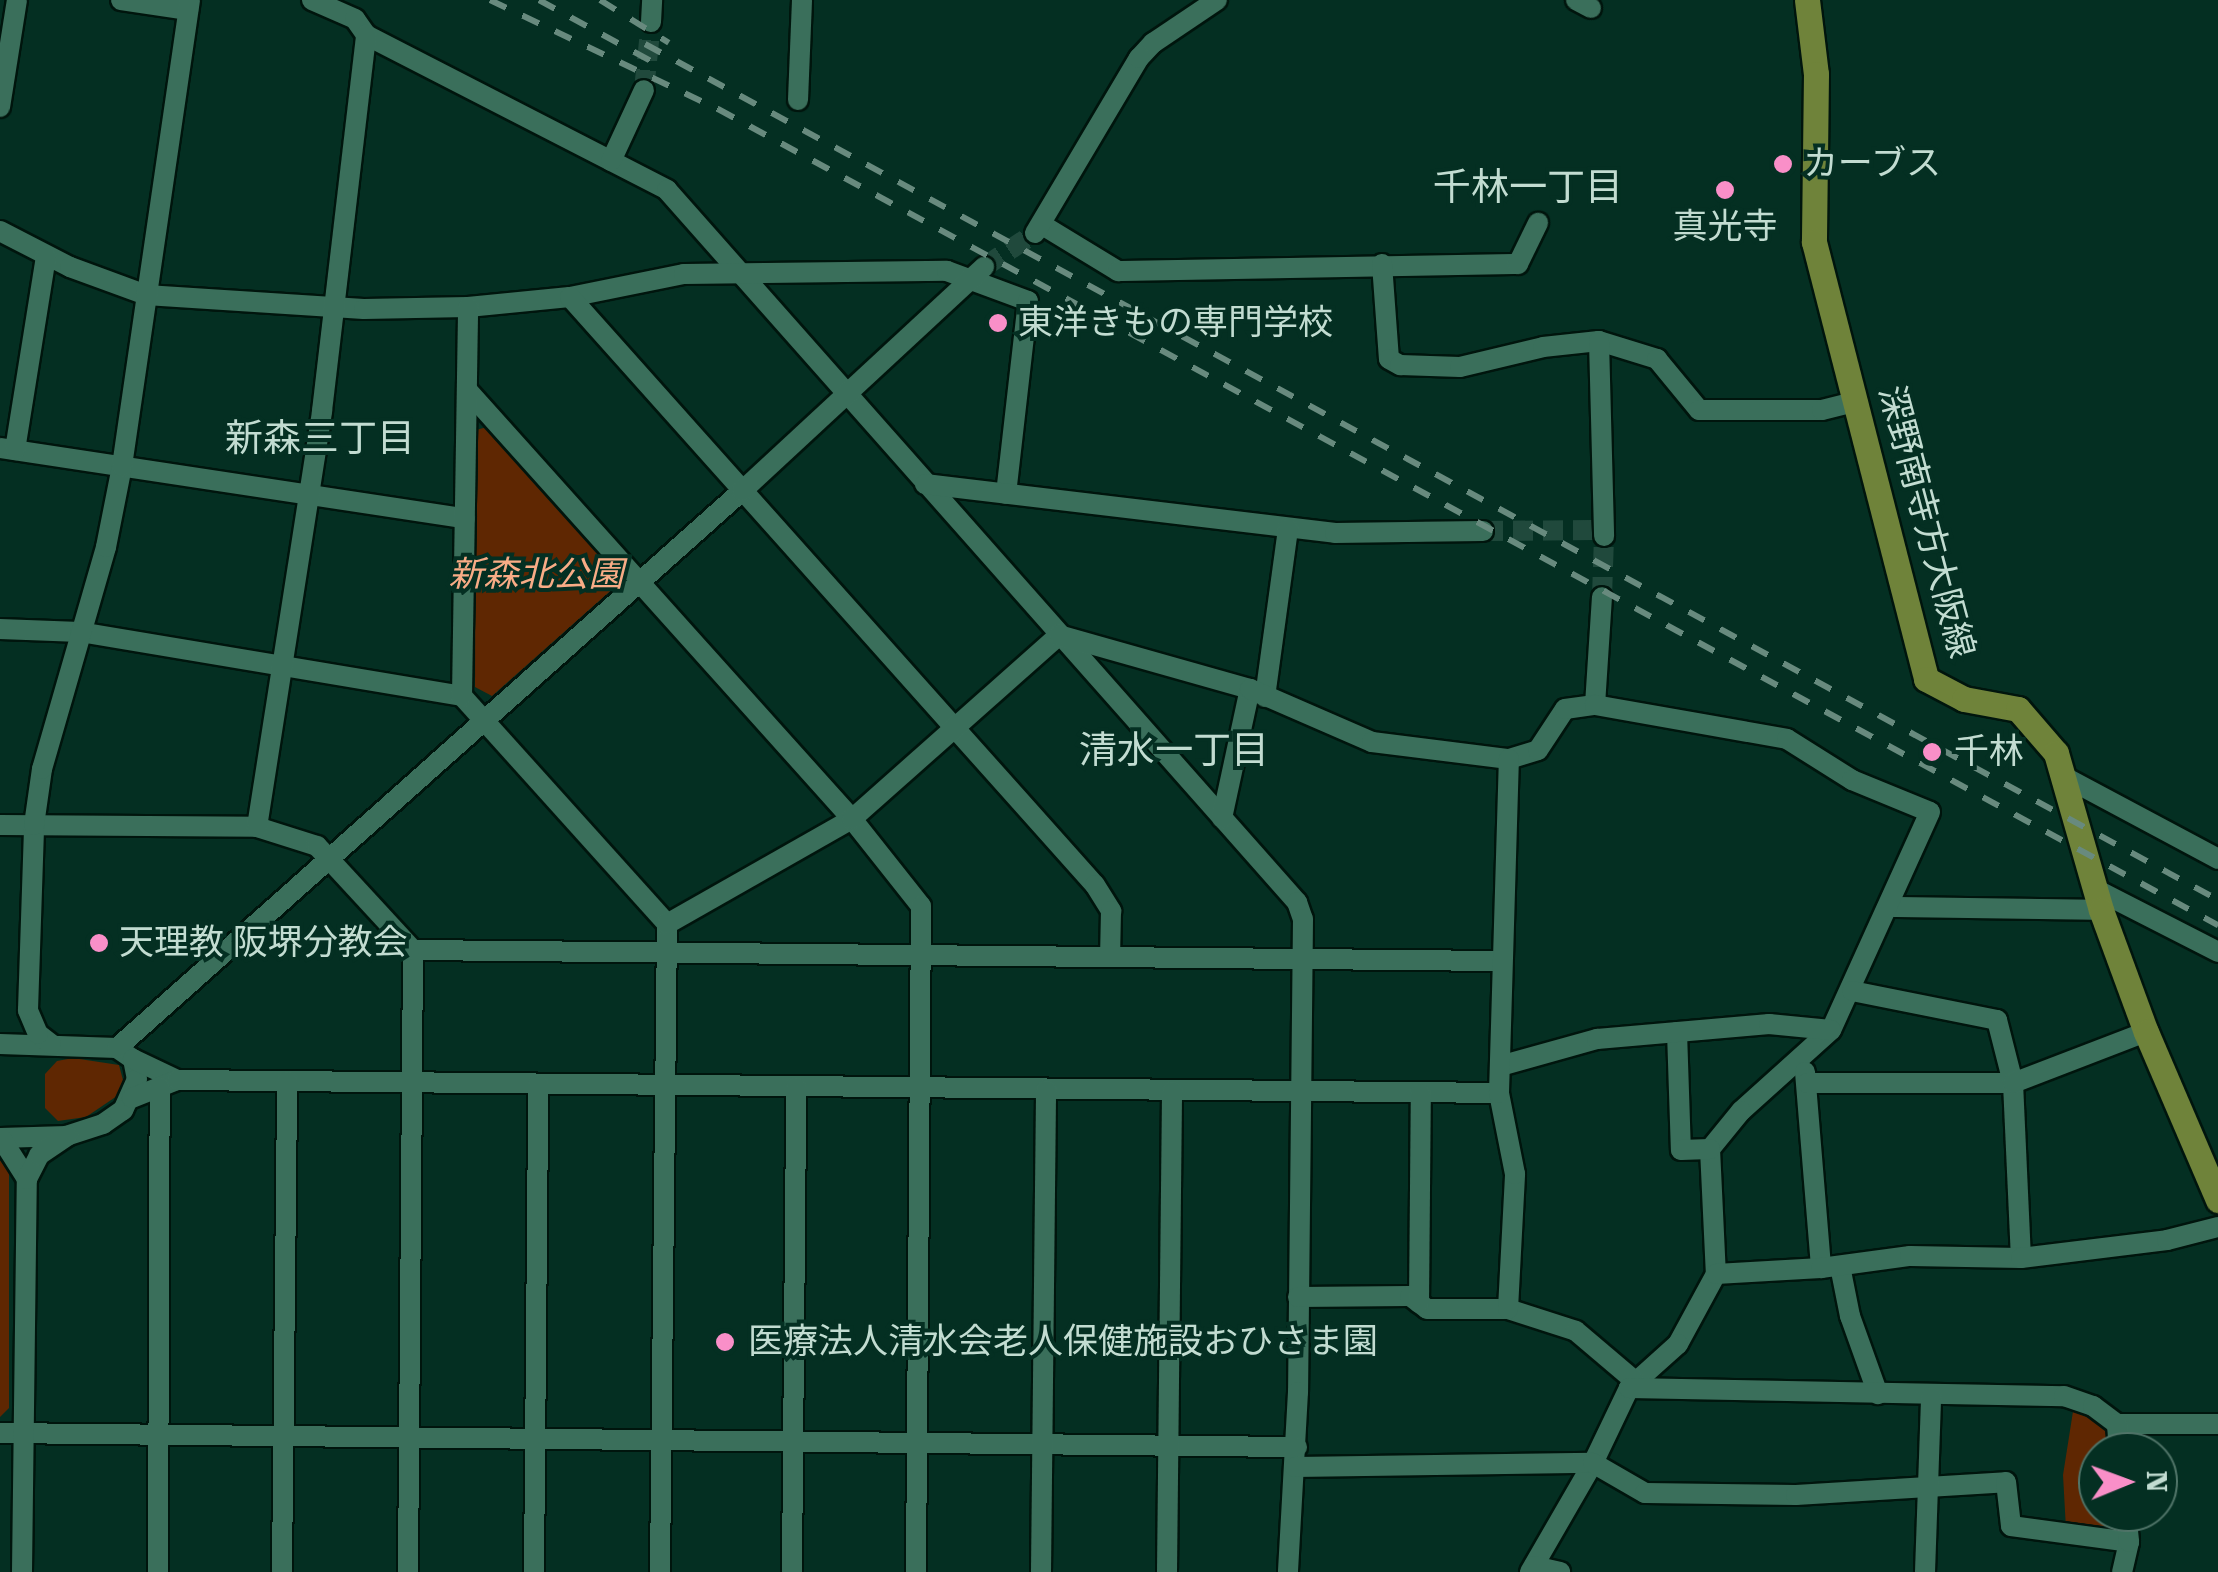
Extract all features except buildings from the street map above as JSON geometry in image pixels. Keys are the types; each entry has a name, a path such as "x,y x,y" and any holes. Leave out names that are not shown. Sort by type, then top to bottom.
{"main road":[{"name":"深野南寺方大阪線","path":"1807,0 1816,74 1814,242 1926,679 1964,699 2018,709 2056,753 2099,900 2146,1032 2218,1200"}],"street":[{"path":"0,107 17,0"},
{"path":"50,1044 38,1034 28,1010 34,825 42,769 106,547 122,466 188,5 121,0"},
{"path":"312,0 355,20 366,34 667,190 735,272 1298,902 1303,919 1296,1457 1288,1572"},
{"path":"651,22 652,0"},
{"path":"798,100 802,0"},
{"path":"1216,0 1153,43 1139,58 1099,121 1040,230 1118,270 1518,264 1538,223"},
{"path":"256,827 310,494 366,34"},
{"path":"611,161 644,90"},
{"path":"0,231 46,256 146,295 334,306 468,307 570,297 684,274 869,269 978,272 1028,300 1006,494"},
{"path":"46,256 8,449 465,518"},
{"path":"1382,264 1389,359 1400,365 1460,367 1542,347 1598,341 1657,359 1699,410 1822,410 1857,401"},
{"path":"125,1054 330,856 742,490 978,272"},
{"path":"570,297 1107,900 1111,910 1110,957"},
{"path":"462,696 468,307"},
{"path":"1598,341 1601,532"},
{"path":"468,391 852,818 916,896 922,916 916,1572"},
{"path":"925,484 1335,534 1483,531"},
{"path":"1222,818 1257,693 1288,529"},
{"path":"1595,704 1602,597"},
{"path":"0,630 80,632 462,696 667,924 660,1572"},
{"path":"1060,635 1257,693 1372,742 1509,760 1538,750 1564,708 1595,704 1787,739 1852,780 1930,812 1831,1030 1741,1111 1710,1149 1716,1274 1678,1344 1632,1385 1532,1569 1560,1572"},
{"path":"667,924 852,818 1060,635"},
{"path":"1508,1309 1514,1174 1499,1093 1509,760"},
{"path":"2060,775 2218,859"},
{"path":"0,825 256,827 317,846 330,856 413,950 408,1572"},
{"path":"1889,907 2099,900 2218,952"},
{"path":"413,950 1500,961"},
{"path":"1852,990 1997,1020 2014,1083 2020,1258"},
{"path":"1500,1066 1597,1039 1770,1024 1831,1030"},
{"path":"1677,1032 1681,1150 1710,1149"},
{"path":"1807,1083 2014,1083 2146,1032"},
{"path":"0,1044 50,1044 125,1054 168,1084"},
{"path":"125,1054 137,1078 132,1098"},
{"path":"1802,1056 1831,1267 1878,1394"},
{"path":"282,1572 287,1081"},
{"path":"22,1572 27,1179 39,1155 67,1136 104,1124 132,1098 168,1084 287,1081 1499,1093"},
{"path":"158,1572 157,1434 168,1084"},
{"path":"534,1572 538,1084"},
{"path":"792,1572 796,1087"},
{"path":"1042,1572 1046,1090"},
{"path":"1167,1572 1172,1092"},
{"path":"1419,1302 1421,1094"},
{"path":"0,1138 67,1136"},
{"path":"0,1138 27,1179"},
{"path":"1716,1274 1831,1267 1910,1256 2020,1258 2167,1240 2218,1227"},
{"path":"1298,1297 1410,1296 1427,1309 1508,1309 1576,1331 1632,1385 1931,1396 2064,1396 2093,1406 2117,1424 2218,1424"},
{"path":"1924,1572 1931,1396"},
{"path":"2117,1424 2118,1432"},
{"path":"0,1433 1168,1446 1296,1457 1593,1463 1644,1493 1796,1495 2006,1482 2011,1526 2129,1542"},
{"path":"2122,1572 2128,1532"}],"green space":[{"name":"新森北公園","path":"487,427 616,571 617,585 492,696 475,687 476,430"},
{"path":"73,1058 119,1065 124,1084 117,1096 86,1117 58,1121 45,1108 45,1074 57,1061"},
{"path":"0,1160 9,1172 9,1408 0,1417"},
{"path":"2074,1405 2113,1432 2078,1432 2078,1530 2066,1529 2063,1475"}],"tunnel":[{"path":"644,90 651,22"},
{"path":"984,267 1035,233"},
{"path":"1483,531 1593,530"},
{"path":"1602,597 1604,536"}],"railway":[{"path":"490,0 718,109 2218,925"},
{"path":"539,0 658,65"},
{"path":"600,0 669,43"},
{"path":"645,44 2218,900"}],"place":[{"name":"カーブス","path":"1783,164"},
{"name":"真光寺","path":"1725,190"},
{"name":"東洋きもの専門学校","path":"998,323"},
{"name":"千林","path":"1932,752"},
{"name":"天理教 阪堺分教会","path":"99,943"},
{"name":"医療法人清水会老人保健施設おひさま園","path":"725,1342"}],"district":[{"name":"千林一丁目","path":"1528,188"},
{"name":"新森三丁目","path":"320,439"},
{"name":"清水一丁目","path":"1174,751"}]}
